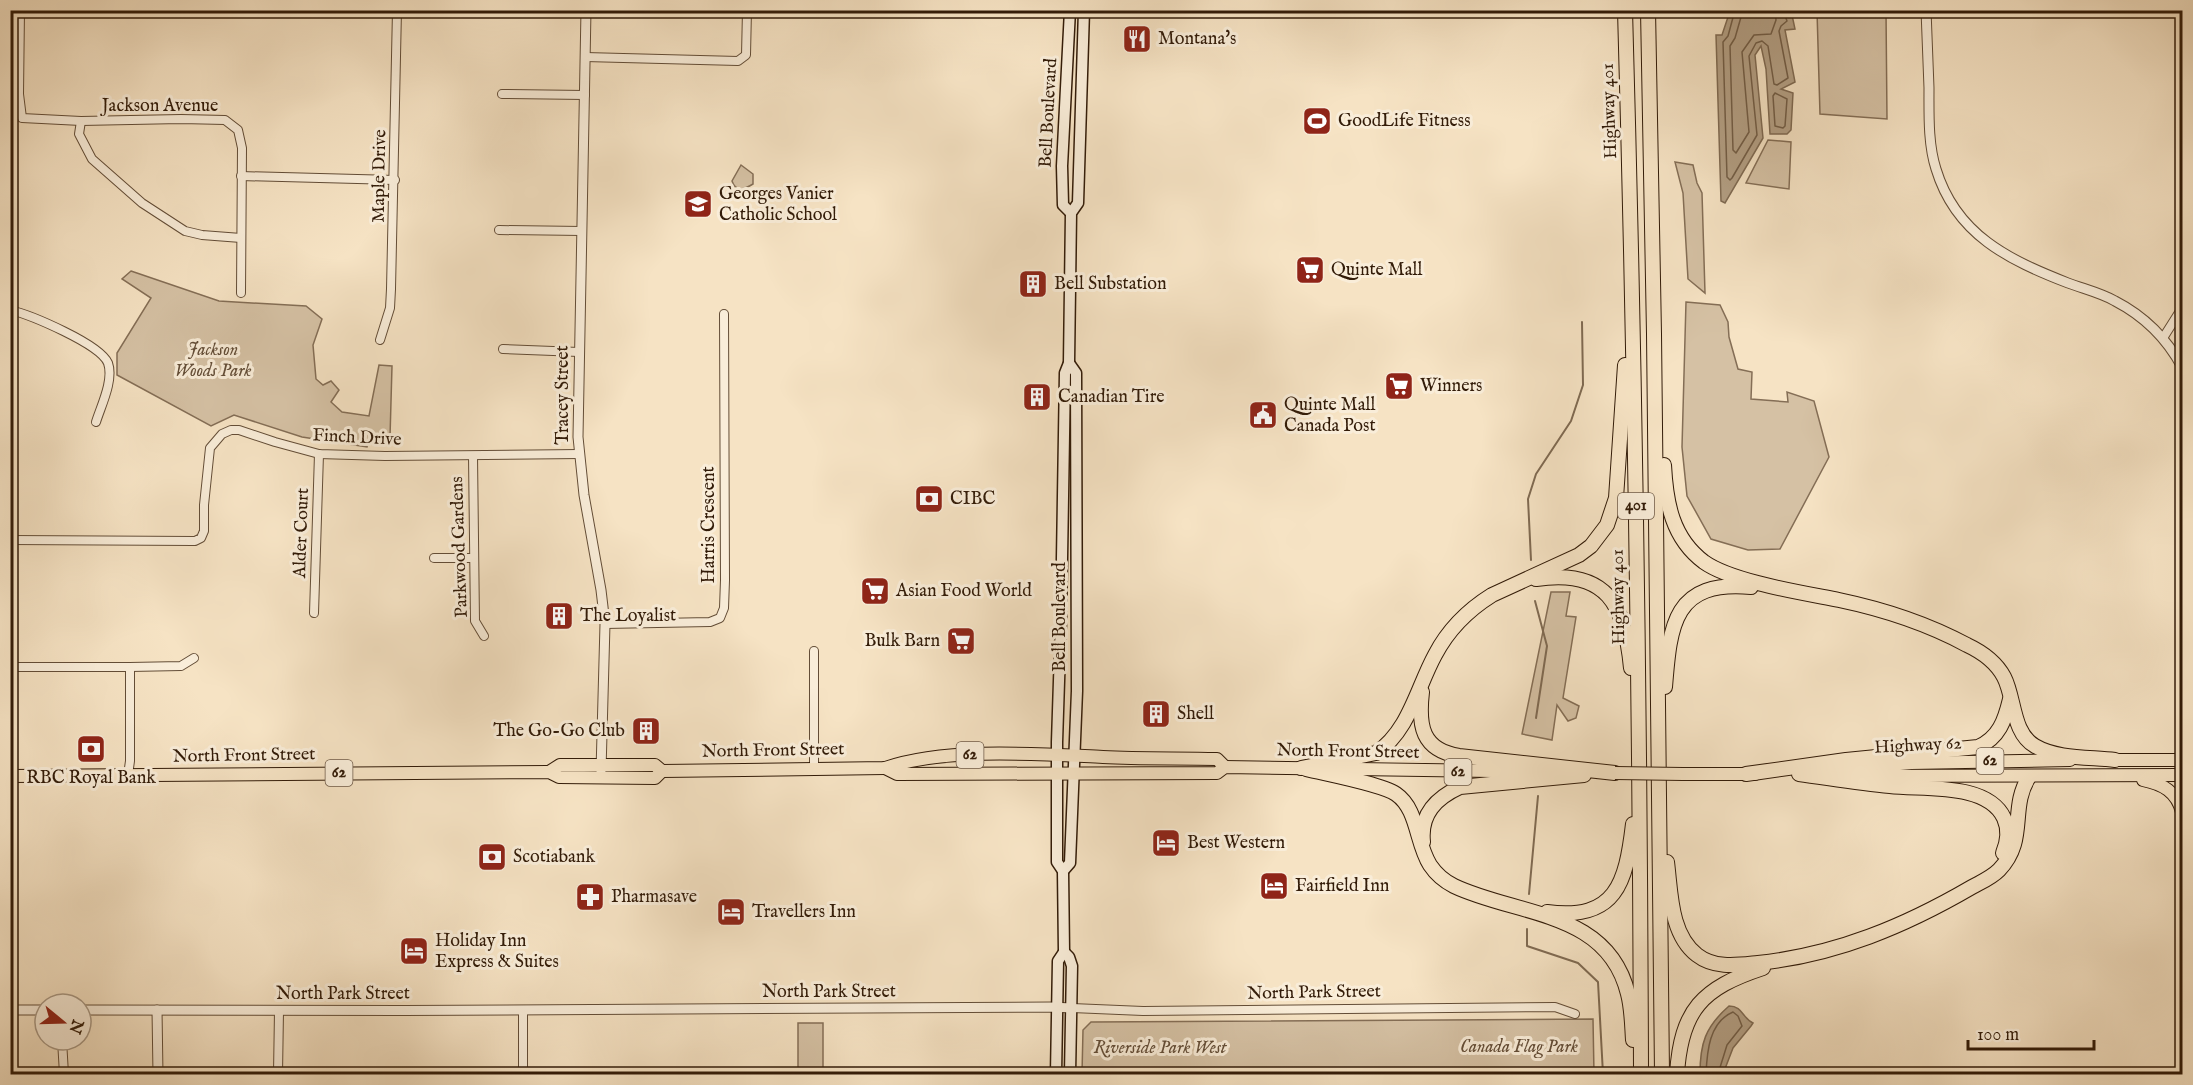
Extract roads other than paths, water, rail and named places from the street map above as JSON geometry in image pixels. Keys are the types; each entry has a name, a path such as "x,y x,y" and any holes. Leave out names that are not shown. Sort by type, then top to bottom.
{"highway":[{"name":"Highway 401","path":"1625,10 1640,746 1641,1074"},
{"name":"Highway 401","path":"1648,10 1662,1074"},
{"path":"1301,768 1376,753 1386,746 1402,727 1444,640 1468,613 1492,595 1579,555 1591,546 1606,525 1612,512 1618,480 1632,266"},
{"path":"1654,334 1666,495 1679,535 1694,554 1712,567 1735,576 1883,612 1967,645 1996,666 2007,683 2020,729 2034,746 2055,753 2115,760"},
{"path":"1525,581 1554,577 1577,578 1601,588 1615,603 1630,653 1640,746"},
{"path":"1659,788 1668,649 1672,628 1682,610 1700,593 1721,586 1760,587 1798,592"},
{"path":"1428,670 1422,693 1420,718 1426,738 1440,751 1459,756 1615,773"},
{"path":"1746,774 1846,760 1978,747 1991,739 2000,728 2010,697"},
{"path":"1521,908 1561,913 1583,912 1602,904 1611,896 1622,879 1626,865 1640,763"},
{"path":"1301,768 1395,793 1408,806 1426,859 1438,875 1454,886 1586,932 1597,940 1612,957 1629,996 1635,1074"},
{"path":"1426,859 1422,834 1425,819 1434,803 1460,787 1615,773"},
{"path":"1799,774 1884,785 1957,791 1973,794 1991,802 2006,821 2007,842 1994,867 1974,886"},
{"path":"1677,1074 1680,1044 1685,1028 1693,1012 1716,988 1731,980 1788,960 1839,948 1879,934 1916,918 1996,873 2012,851 2018,831 2020,798 2023,786 2029,777"},
{"path":"1659,804 1674,915 1687,945 1704,960 1726,966 1788,960"}],"main road":[{"name":"Bell Boulevard","path":"1070,10 1062,166 1063,204 1071,213"},
{"name":"Bell Boulevard","path":"1056,1074 1058,960 1064,952 1063,871 1057,862 1056,773 1065,373 1070,363 1071,213 1078,203 1084,10"},
{"name":"Bell Boulevard","path":"1063,871 1070,863 1077,691 1076,373 1070,363"},
{"name":"North Front Street","path":"10,776 549,772 559,777 601,771 656,778 662,771 885,768 896,764 950,756 1057,755 1217,759 1225,767"},
{"name":"Highway 62","path":"1799,774 1911,763 2182,760"},
{"name":"North Front Street","path":"885,768 897,774 1217,773 1225,767 1615,773"},
{"name":"Highway 62","path":"1615,773 1799,774 1862,777 2182,775"},
{"path":"2106,776 2147,781 2168,789 2177,798 2182,812"},
{"name":"Bell Boulevard","path":"1064,952 1069,957 1072,966 1070,1074"}],"street":[{"name":"Jackson Avenue","path":"20,10 19,84 22,118 81,121 225,120 238,130 242,148 241,293"},
{"name":"Maple Drive","path":"380,340 391,299 398,10"},
{"name":"Tracey Street","path":"586,10 579,454 584,495 602,590 605,624 601,771"},
{"path":"585,57 738,62 746,55 747,10"},
{"path":"1926,10 1929,112 1933,158 1942,184 1956,210 1981,239 2008,256 2034,270 2113,300 2137,314 2163,338 2182,367"},
{"path":"502,94 585,95"},
{"path":"81,121 79,134 92,159 142,203 185,231 202,236 241,238"},
{"path":"242,176 395,180"},
{"path":"499,230 582,231"},
{"path":"2163,338 2182,308"},
{"path":"10,310 73,335 97,351 108,364 107,382 96,422"},
{"name":"Harris Crescent","path":"605,624 710,622 720,618 724,608 724,314"},
{"path":"504,349 579,352"},
{"name":"Finch Drive","path":"10,540 195,541 201,538 204,531 208,457 215,440 231,430 239,430 319,454 473,456 579,454"},
{"name":"Alder Court","path":"314,613 319,454"},
{"name":"Parkwood Gardens","path":"473,456 474,621 484,636"},
{"path":"434,558 474,558"},
{"path":"814,651 814,769"},
{"path":"10,667 181,666 194,658"},
{"path":"128,775 130,667"},
{"name":"North Park Street","path":"93,1010 523,1011 1058,1007 1143,1011 1555,1007 1575,1014"},
{"path":"10,1010 33,1010"},
{"path":"157,1010 158,1074"},
{"path":"278,1074 279,1011"},
{"path":"523,1011 523,1074"},
{"path":"63,1052 64,1074"}],"water":[{"path":"1730,11 1786,11 1792,15 1795,29 1785,30 1795,82 1781,89 1793,93 1791,130 1787,134 1770,134 1766,69 1761,46 1755,55 1763,138 1725,203 1721,201 1716,35 1722,35"},
{"path":"1729,1006 1740,1010 1753,1023 1733,1048 1723,1074 1700,1074 1701,1054 1709,1029"}],"waterway":[{"path":"1531,560 1528,499 1536,474 1571,421 1583,385 1582,322"},
{"path":"1535,601 1547,646 1536,718"},
{"path":"1529,894 1538,796"},
{"path":"1527,929 1527,946 1578,963 1598,982 1603,1074"}],"place":[{"name":"Montana's","path":"1137,39"},
{"name":"GoodLife Fitness","path":"1317,121"},
{"name":"Georges Vanier Catholic School","path":"698,204"},
{"name":"Quinte Mall","path":"1310,270"},
{"name":"Bell Substation","path":"1033,284"},
{"name":"Winners","path":"1399,386"},
{"name":"Canadian Tire","path":"1037,397"},
{"name":"Quinte Mall Canada Post","path":"1263,415"},
{"name":"CIBC","path":"929,499"},
{"name":"Asian Food World","path":"875,591"},
{"name":"The Loyalist","path":"559,616"},
{"name":"Bulk Barn","path":"961,641"},
{"name":"Shell","path":"1156,714"},
{"name":"The Go-Go Club","path":"646,731"},
{"name":"RBC Royal Bank","path":"91,749"},
{"name":"Best Western","path":"1166,843"},
{"name":"Scotiabank","path":"492,857"},
{"name":"Fairfield Inn","path":"1274,886"},
{"name":"Pharmasave","path":"590,897"},
{"name":"Travellers Inn","path":"731,912"},
{"name":"Holiday Inn Express & Suites","path":"414,951"}],"park label":[{"name":"Jackson Woods Park","path":"213,360"},
{"name":"Canada Flag Park","path":"1519,1047"},
{"name":"Riverside Park West","path":"1160,1048"}]}
